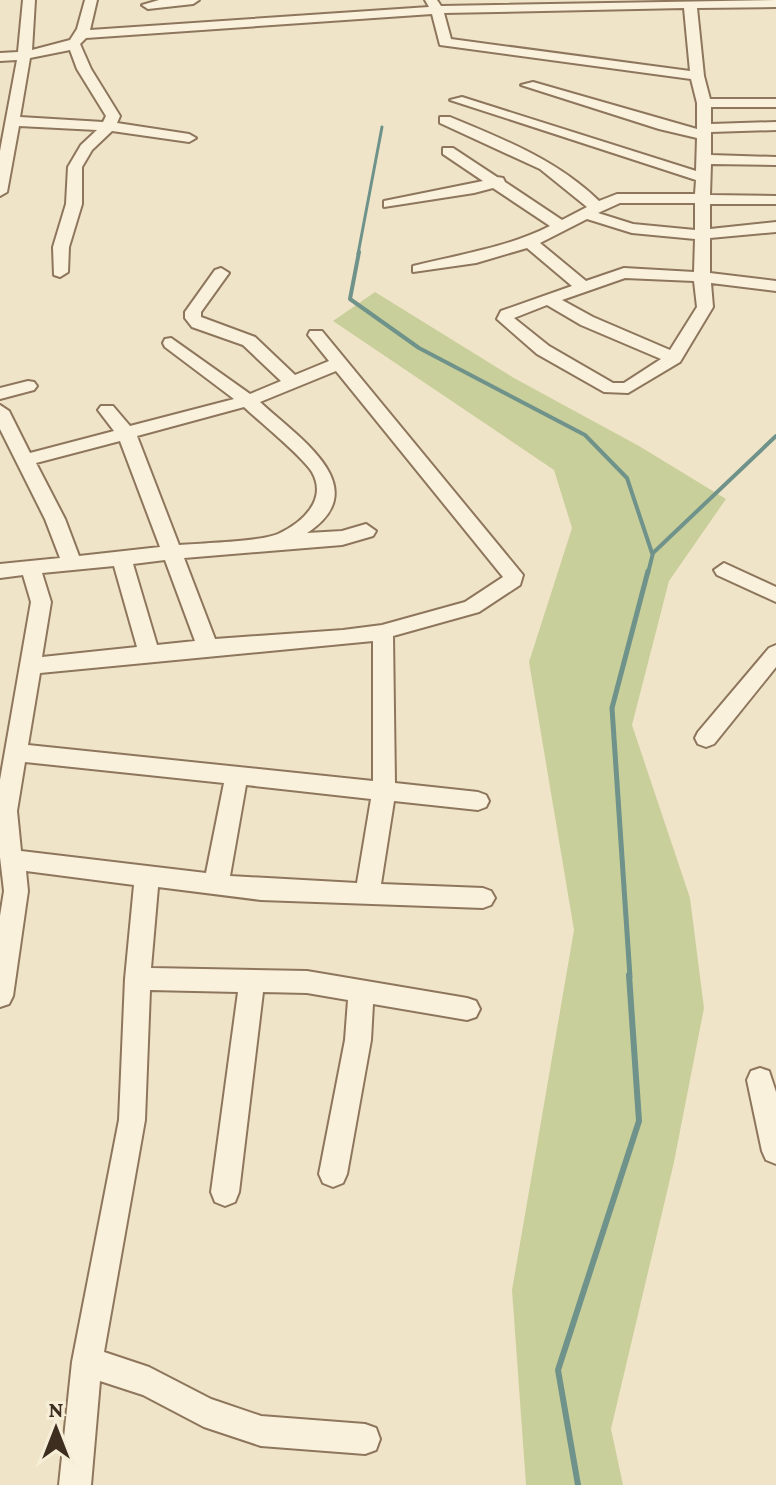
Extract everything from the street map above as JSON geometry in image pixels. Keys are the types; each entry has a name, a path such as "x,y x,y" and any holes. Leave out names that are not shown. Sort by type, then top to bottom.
{"street":[{"path":"0,192 8,129 24,55 29,0"},
{"path":"60,272 61,247 74,204 75,167 86,148 108,127 112,111 84,69 78,39 91,0"},
{"path":"148,5 193,0"},
{"path":"690,2 697,76 704,103 702,277 705,307 674,358 628,388 610,388 543,350 505,319 507,314 624,273 702,277 738,280 776,286"},
{"path":"0,57 24,55 78,39 434,5 776,3"},
{"path":"434,5 445,42 697,76"},
{"path":"528,85 664,126 703,131 776,126"},
{"path":"457,100 704,178"},
{"path":"704,103 776,103"},
{"path":"445,120 514,149 572,182 590,210 612,224 676,235 703,236 776,227"},
{"path":"8,129 108,127 189,138"},
{"path":"448,151 498,181 559,225"},
{"path":"704,159 776,161"},
{"path":"389,204 474,189 498,181"},
{"path":"419,269 462,262 530,242 590,210 630,196 776,200"},
{"path":"530,242 585,288"},
{"path":"738,280 776,268"},
{"path":"221,273 193,312 193,318 198,323 249,341 293,383"},
{"path":"551,301 587,321 674,358"},
{"path":"32,666 382,632 472,607 514,577 316,335"},
{"path":"171,343 248,401 320,469 327,490 325,503 319,513 281,541"},
{"path":"0,461 127,434 248,401 340,363"},
{"path":"0,394 28,386"},
{"path":"107,410 127,434 208,648"},
{"path":"0,411 55,519 72,564"},
{"path":"0,571 121,556 342,538 366,531"},
{"path":"121,556 149,653"},
{"path":"0,996 16,891 13,860 8,849 6,811 41,602 30,568"},
{"path":"724,570 775,594"},
{"path":"367,894 384,790 385,659 382,632"},
{"path":"706,738 776,653"},
{"path":"16,752 478,801"},
{"path":"216,885 237,775"},
{"path":"13,860 261,890 483,898"},
{"path":"75,1485 87,1362 132,1120 138,979 147,876"},
{"path":"138,979 307,982 467,1009"},
{"path":"225,1192 252,979"},
{"path":"333,1174 358,1040 361,991"},
{"path":"760,1080 776,1151"},
{"path":"87,1362 149,1382 204,1412 261,1431 365,1439"}],"green space":[{"path":"375,292 514,378 639,446 726,499 669,581 632,725 690,898 704,1008 674,1162 611,1429 623,1485 526,1485 512,1290 574,930 529,662 572,528 554,470 333,321"}],"waterway":[{"path":"358,254 382,127"},
{"path":"359,252 350,299 419,348 585,435 627,478 652,553"},
{"path":"648,573 653,553 776,436"},
{"path":"630,977 612,708 648,571"},
{"path":"578,1485 558,1370 639,1121 629,975"}]}
